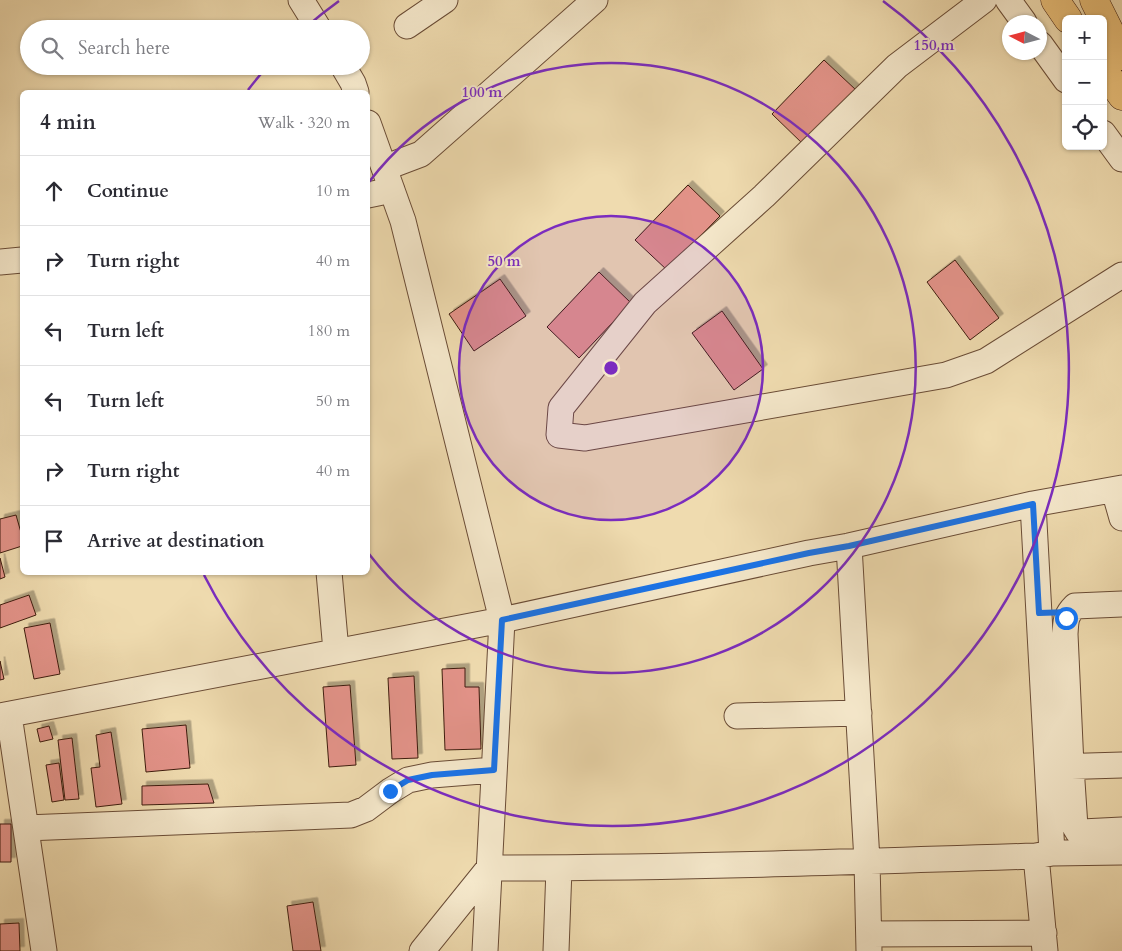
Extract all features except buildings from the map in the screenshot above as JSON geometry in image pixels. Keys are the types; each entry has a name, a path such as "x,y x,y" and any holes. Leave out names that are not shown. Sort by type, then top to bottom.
{"main road":[{"path":"1055,0 1065,15"},
{"path":"1095,2 1122,30"},
{"path":"1095,2 1122,56"},
{"path":"1107,75 1122,96"}],"street":[{"path":"302,0 314,20"},
{"path":"407,26 444,0"},
{"path":"370,193 421,154 595,0"},
{"path":"984,0 898,66 764,196 645,304 561,408 559,435 585,438 946,375 986,361 1122,275"},
{"path":"1008,0 1019,15"},
{"path":"1047,54 1062,74"},
{"path":"348,75 355,90"},
{"path":"370,129 403,221 502,620 485,951"},
{"path":"1107,138 1122,159"},
{"path":"0,262 20,260"},
{"path":"44,951 26,828 5,716 502,620 849,546 1033,504 1118,489 1122,518"},
{"path":"1033,504 1039,613 1059,766 1075,827 1078,832 1122,830"},
{"path":"849,546 868,862 869,942 1044,942 1044,855 1059,766 1066,618 1075,606 1122,604"},
{"path":"329,575 336,651"},
{"path":"1039,613 1069,612"},
{"path":"737,716 859,713"},
{"path":"1059,766 1122,765"},
{"path":"26,828 350,815 366,809 408,780 432,775 494,770"},
{"path":"489,868 868,862 1122,852"},
{"path":"422,951 489,868"},
{"path":"556,951 558,868"}],"route":[{"path":"390,791 408,780 432,775 494,770 502,620 849,546 1033,504 1039,613 1069,612 1066,618"}]}
